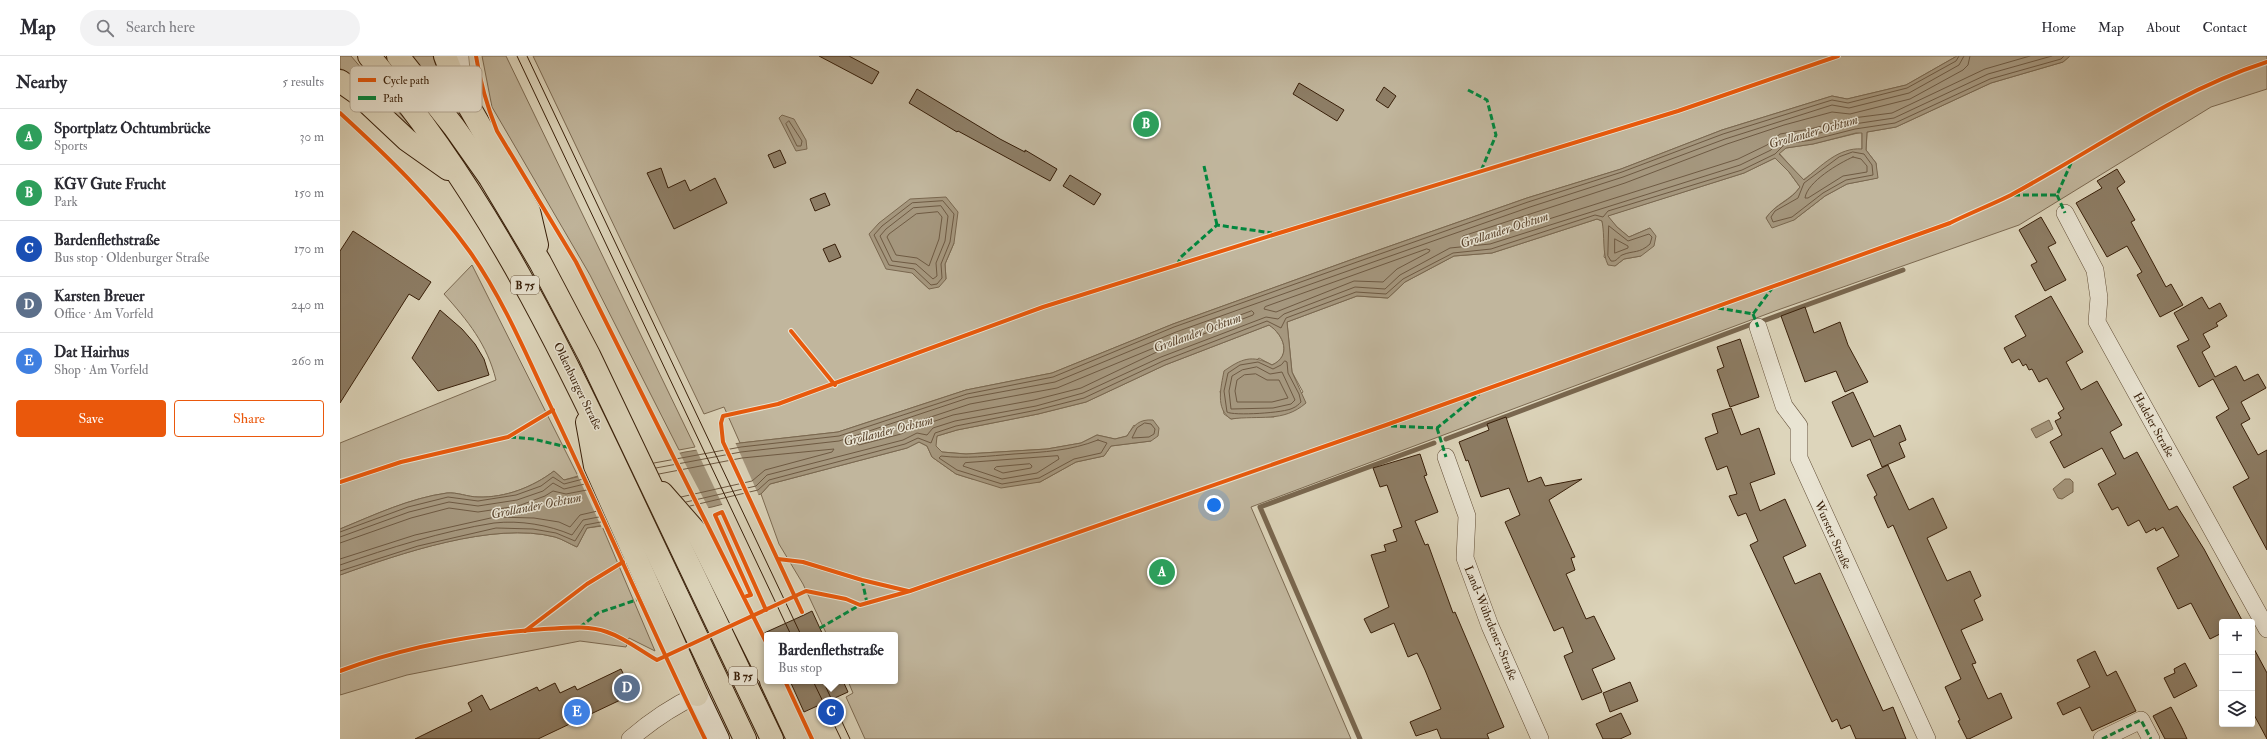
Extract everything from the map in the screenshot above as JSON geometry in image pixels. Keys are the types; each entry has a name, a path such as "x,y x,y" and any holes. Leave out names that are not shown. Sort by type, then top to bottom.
{"highway":[{"name":"Oldenburger Straße","path":"369,56 377,66"},
{"name":"Oldenburger Straße","path":"398,56 406,66"},
{"path":"445,56 449,66"},
{"path":"340,81 350,88"},
{"path":"377,112 407,140 462,179"},
{"name":"Oldenburger Straße","path":"415,112 462,179 550,328 582,393 605,464 633,526 745,739"},
{"name":"Oldenburger Straße","path":"442,112 490,178 540,262 590,355 647,478 675,518 772,739"},
{"path":"472,112 529,211 540,262"},
{"path":"675,518 698,534 764,667"},
{"path":"633,526 697,695"},
{"path":"772,684 798,739"}],"street":[{"path":"460,56 461,66"},
{"name":"Hadeler Straße","path":"2065,213 2095,270 2099,298 2097,322 2267,629"},
{"name":"Wurster Straße","path":"1758,327 1784,406 1799,426 1799,458 1928,739"},
{"name":"Land-Wührdener-Straße","path":"1446,457 1468,516 1465,558 1490,626 1540,739"},
{"path":"630,739 655,718 677,704 697,695 718,739"},
{"path":"2102,739 2141,720 2150,739"}],"shaded area":[{"path":"340,56 351,56 360,66 350,66 350,76 340,68"},
{"path":"412,56 433,56 436,66 420,66"},
{"path":"482,56 506,56 695,447 679,450 590,275 492,107"},
{"path":"533,56 1957,56 1906,85 1847,99 1832,96 1722,130 1621,169 1527,198 1173,324 1052,373 966,390 838,432 740,443 724,407 704,414","holes":["954,243 945,264 946,279 929,289 912,273"]},
{"path":"2070,56 2267,56 2267,89 2211,107 2019,225 1775,311 1251,507 1351,739 865,739 846,697 853,693 849,684 898,684 898,632 826,632 803,584 779,544 761,494 770,484 907,448 919,442 927,446 932,457 956,474 972,479 1040,482 1076,462 1104,456 1111,446 1151,441 1134,425 1127,436 1115,439 1097,435 1081,443 1047,449 966,454 942,452 935,446 937,436 957,430 1038,414 1086,402 1165,365 1269,325 1279,334 1282,340 1284,351 1282,356 1272,365 1259,358 1220,391 1224,414 1231,419 1247,416 1274,417 1303,392 1292,372 1287,322 1357,296 1388,298 1405,282 1454,256 1492,253 1597,219 1602,221 1604,230 1604,257 1615,266 1624,259 1641,256 1650,228 1629,237 1607,216 1744,173 1775,158 1789,172 1800,187 1774,209 1766,218 1794,220 1825,196 1847,184 1877,178 1876,163 1866,150 1867,132 1896,127 1991,83 2063,62"},
{"path":"391,112 399,112 414,130 411,131"},
{"path":"1862,132 1862,149 1826,163 1803,180 1779,153 1786,148 1813,144"},
{"path":"472,265 578,476 564,480 554,471 528,487 498,496 474,497 451,493 433,495 392,508 340,529 340,443 496,380 487,355 476,334 444,294"},
{"path":"602,526 655,651 629,638 626,647 580,641 407,675 340,695 340,575 390,558 446,542 475,536 504,533 530,533 555,537 577,547 587,528"}],"water":[{"name":"Grollander Ochtum","path":"1957,56 2070,56 2063,62 1991,83 1896,127 1867,132 1866,150 1876,163 1878,178 1847,184 1825,196 1794,220 1772,228 1766,218 1774,209 1792,196 1800,187 1789,172 1775,158 1744,173 1608,216 1617,227 1629,237 1650,228 1656,236 1654,246 1641,256 1624,259 1615,266 1608,265 1606,260 1602,221 1597,219 1492,253 1454,256 1405,282 1388,298 1357,296 1287,322 1292,372 1306,403 1289,413 1280,416 1231,419 1223,410 1220,397 1224,371 1236,363 1247,359 1253,359 1272,365 1282,356 1284,345 1282,340 1279,334 1269,325 1165,365 1086,402 1038,414 957,430 937,436 936,446 942,452 966,454 1047,449 1081,443 1097,435 1115,439 1127,436 1137,424 1148,420 1153,420 1159,428 1158,436 1151,441 1111,446 1104,456 1076,462 1040,482 1001,488 956,474 932,457 927,446 919,442 907,448 770,484 761,494 712,507 587,528 577,547 555,537 531,533 504,533 476,536 447,542 390,558 340,575 340,529 406,503 433,495 447,493 478,497 498,496 528,487 554,471 564,480 685,452 740,443 838,432 966,390 1052,373 1173,324 1527,198 1621,169 1722,130 1832,96 1847,99 1906,85","holes":["1856,133 1862,133 1862,149 1854,149 1838,154 1804,180 1779,154 1786,148 1813,144"]},
{"path":"782,115 794,119 806,140 807,149 796,151 779,118"},
{"path":"946,197 958,212 954,243 945,264 946,279 939,287 929,289 912,273 886,269 869,234 879,223 910,199"},
{"path":"2049,420 2053,429 2036,438 2031,429"},
{"path":"2065,479 2070,479 2073,482 2073,492 2062,499 2058,498 2053,489"}],"pier":[{"path":"735,442 759,496 723,506 696,449"},
{"path":"679,452 709,509 602,528 577,474"}],"building":[{"path":"819,56 849,56 879,72 872,84"},
{"path":"1299,83 1344,110 1337,121 1293,94"},
{"path":"1384,87 1396,96 1388,108 1376,100"},
{"path":"917,89 1000,139 1025,152 1025,150 1057,169 1050,181 958,131 957,132 909,103"},
{"path":"780,150 786,163 774,168 768,155"},
{"path":"661,168 668,188 685,180 690,191 715,178 727,203 674,229 647,173"},
{"path":"2117,169 2125,182 2117,188 2135,220 2131,222 2166,287 2171,284 2183,305 2160,317 2137,275 2142,272 2127,246 2107,257 2076,203 2102,188 2097,181"},
{"path":"1070,175 1101,194 1094,205 1063,186"},
{"path":"825,193 830,205 815,211 810,199"},
{"path":"2041,217 2056,243 2048,247 2066,280 2045,291 2031,265 2037,262 2019,230"},
{"path":"353,231 431,282 419,300 409,294 340,403 340,251"},
{"path":"835,244 841,257 829,262 823,249"},
{"path":"2051,296 2083,352 2066,362 2081,390 2097,381 2122,425 2110,432 2124,459 2137,452 2169,510 2177,506 2204,549 2241,619 2219,619 2219,634 2210,639 2191,603 2178,609 2157,568 2179,556 2163,527 2156,531 2155,528 2146,533 2139,520 2128,526 2118,507 2112,510 2098,484 2116,474 2102,448 2064,468 2050,442 2062,435 2055,421 2061,418 2058,413 2064,409 2047,378 2039,382 2032,369 2029,370 2026,364 2023,366 2019,359 2012,363 2004,348 2026,336 2015,316"},
{"path":"2202,297 2209,309 2220,303 2227,316 2216,323 2218,326 2203,334 2210,347 2202,352 2215,377 2236,366 2244,381 2258,374 2266,388 2241,402 2250,419 2241,424 2258,455 2267,450 2267,550 2233,487 2249,478 2216,417 2229,409 2213,379 2199,387 2177,346 2189,340 2174,313"},
{"path":"1805,307 1814,333 1840,322 1848,345 1868,382 1845,392 1836,371 1805,382 1781,316"},
{"path":"440,310 462,329 475,344 484,359 489,375 438,391 412,358"},
{"path":"1740,339 1759,397 1730,407 1717,370 1724,367 1717,347"},
{"path":"1853,392 1874,437 1900,425 1906,440 1899,443 1905,457 1882,467 1870,439 1852,447 1832,402"},
{"path":"1731,408 1741,435 1759,428 1775,474 1750,483 1760,511 1785,499 1806,546 1783,557 1795,584 1820,573 1883,711 1893,707 1906,739 1856,739 1850,725 1841,729 1837,719 1832,722 1750,545 1758,541 1746,513 1738,516 1729,496 1737,494 1727,466 1717,470 1705,438 1718,433 1712,414"},
{"path":"1506,417 1528,482 1541,477 1545,486 1582,479 1549,500 1575,557 1571,558 1575,570 1566,574 1586,619 1594,616 1615,659 1592,669 1602,692 1582,700 1564,656 1573,652 1563,627 1554,631 1505,522 1520,515 1509,488 1481,497 1468,460 1466,461 1459,442 1489,430 1487,424"},
{"path":"1420,454 1427,475 1424,476 1438,512 1415,521 1425,545 1428,544 1453,613 1455,612 1504,727 1487,734 1489,739 1441,739 1437,729 1416,736 1410,722 1441,709 1425,670 1417,653 1408,657 1394,623 1371,633 1364,619 1389,607 1371,555 1386,551 1384,545 1397,541 1393,530 1402,527 1387,485 1380,487 1373,468"},
{"path":"1888,465 1909,510 1933,498 1947,528 1927,538 1947,581 1970,571 1981,596 1974,600 1983,620 1961,630 1976,663 1972,664 1988,699 2001,693 2012,718 1969,739 1967,739 1958,721 1960,720 1945,687 1961,679 1893,525 1888,528 1874,497 1877,495 1867,475"},
{"path":"812,611 822,632 766,632"},
{"path":"2095,651 2107,676 2116,671 2136,711 2092,731 2080,707 2063,715 2057,703 2090,687 2077,660"},
{"path":"2255,651 2267,673 2267,739 2255,717"},
{"path":"2185,663 2197,686 2174,698 2164,678 2175,673 2174,669"},
{"path":"621,669 633,694 538,739 415,739 472,711 468,703 482,695 490,710 537,687 539,691 555,683 560,693 575,686 577,690"},
{"path":"1630,682 1638,701 1610,712 1603,693"},
{"path":"791,684 844,684 848,692 804,712"},
{"path":"2171,707 2187,739 2165,739 2153,716"},
{"path":"1621,713 1631,734 1620,739 1603,739 1596,724"}],"waterway":[{"path":"1760,322 1903,270"},
{"path":"1446,439 1752,324"},
{"path":"1360,739 1260,507 1434,443"}],"tram line":[{"path":"517,56 790,632"},
{"path":"527,56 800,632"},
{"path":"814,684 841,739"},
{"path":"824,684 850,739"}],"marked path":[{"path":"1468,90 1487,100 1496,135 1481,171"},
{"path":"2014,195 2057,195 2072,161"},
{"path":"1204,166 1217,225"},
{"path":"2057,195 2065,213"},
{"path":"1177,265 1181,257 1217,225 1272,233"},
{"path":"1718,308 1753,314 1773,287"},
{"path":"1753,314 1758,327"},
{"path":"1391,426 1437,428 1479,394"},
{"path":"1437,428 1446,457"},
{"path":"510,437 533,439 571,448"},
{"path":"862,580 867,603"},
{"path":"580,627 598,613 639,599"},
{"path":"820,628 860,605"},
{"path":"2102,739 2141,720 2151,739"}],"cycle path":[{"path":"476,56 478,66"},
{"path":"802,612 723,442 721,423 723,416 778,404 1043,307 1678,111 1838,56"},
{"path":"340,671 415,648 466,638 518,631 568,628 592,628 607,632 627,641 657,660 806,591 846,599 860,605 910,591 1386,425 1950,223 2011,195 2168,105 2233,74 2267,62"},
{"path":"482,84 497,131 576,262 764,638"},
{"path":"340,113 392,162 441,214 482,270 523,347 665,656 705,739"},
{"path":"791,331 835,385"},
{"path":"340,482 401,462 508,437 553,410"},
{"path":"747,596 751,595 715,515 722,512 766,610"},
{"path":"778,559 803,562 862,580 908,591"},
{"path":"525,631 587,584 623,562"},
{"path":"786,684 812,739"}],"place":[{"name":"KGV Gute Frucht","path":"1146,124"},
{"name":"Sportplatz Ochtumbrücke","path":"1162,572"},
{"name":"Karsten Breuer","path":"627,688"},
{"name":"Dat Hairhus","path":"577,712"},
{"name":"Bardenflethstraße","path":"831,712"}]}
